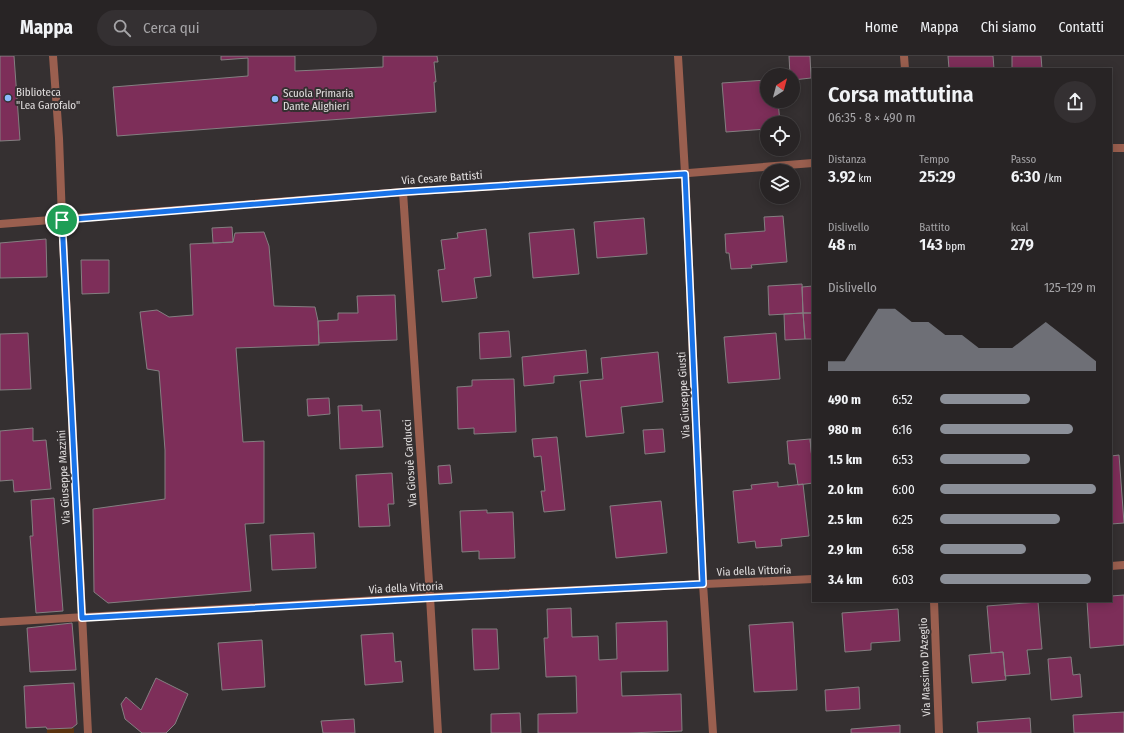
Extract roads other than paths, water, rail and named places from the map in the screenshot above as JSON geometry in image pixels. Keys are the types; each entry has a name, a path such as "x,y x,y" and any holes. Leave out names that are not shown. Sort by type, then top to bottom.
{"street":[{"name":"Via Giuseppe Mazzini","path":"53,56 59,138 88,733"},
{"name":"Via Giuseppe Giusti","path":"678,56 685,174 703,584 713,733"},
{"path":"904,56 905,68"},
{"path":"1112,148 1124,148"},
{"name":"Via Cesare Battisti","path":"0,224 403,192 685,174 812,163"},
{"name":"Via Giosuè Carducci","path":"403,192 438,733"},
{"path":"1112,566 1124,565"},
{"name":"Via della Vittoria","path":"0,622 430,598 812,579"},
{"name":"Via Massimo D'Azeglio","path":"934,602 939,733"}],"place":[{"name":"Biblioteca \"Lea Garofalo\"","path":"8,98"},
{"name":"Scuola Primaria Dante Alighieri","path":"275,99"}]}
